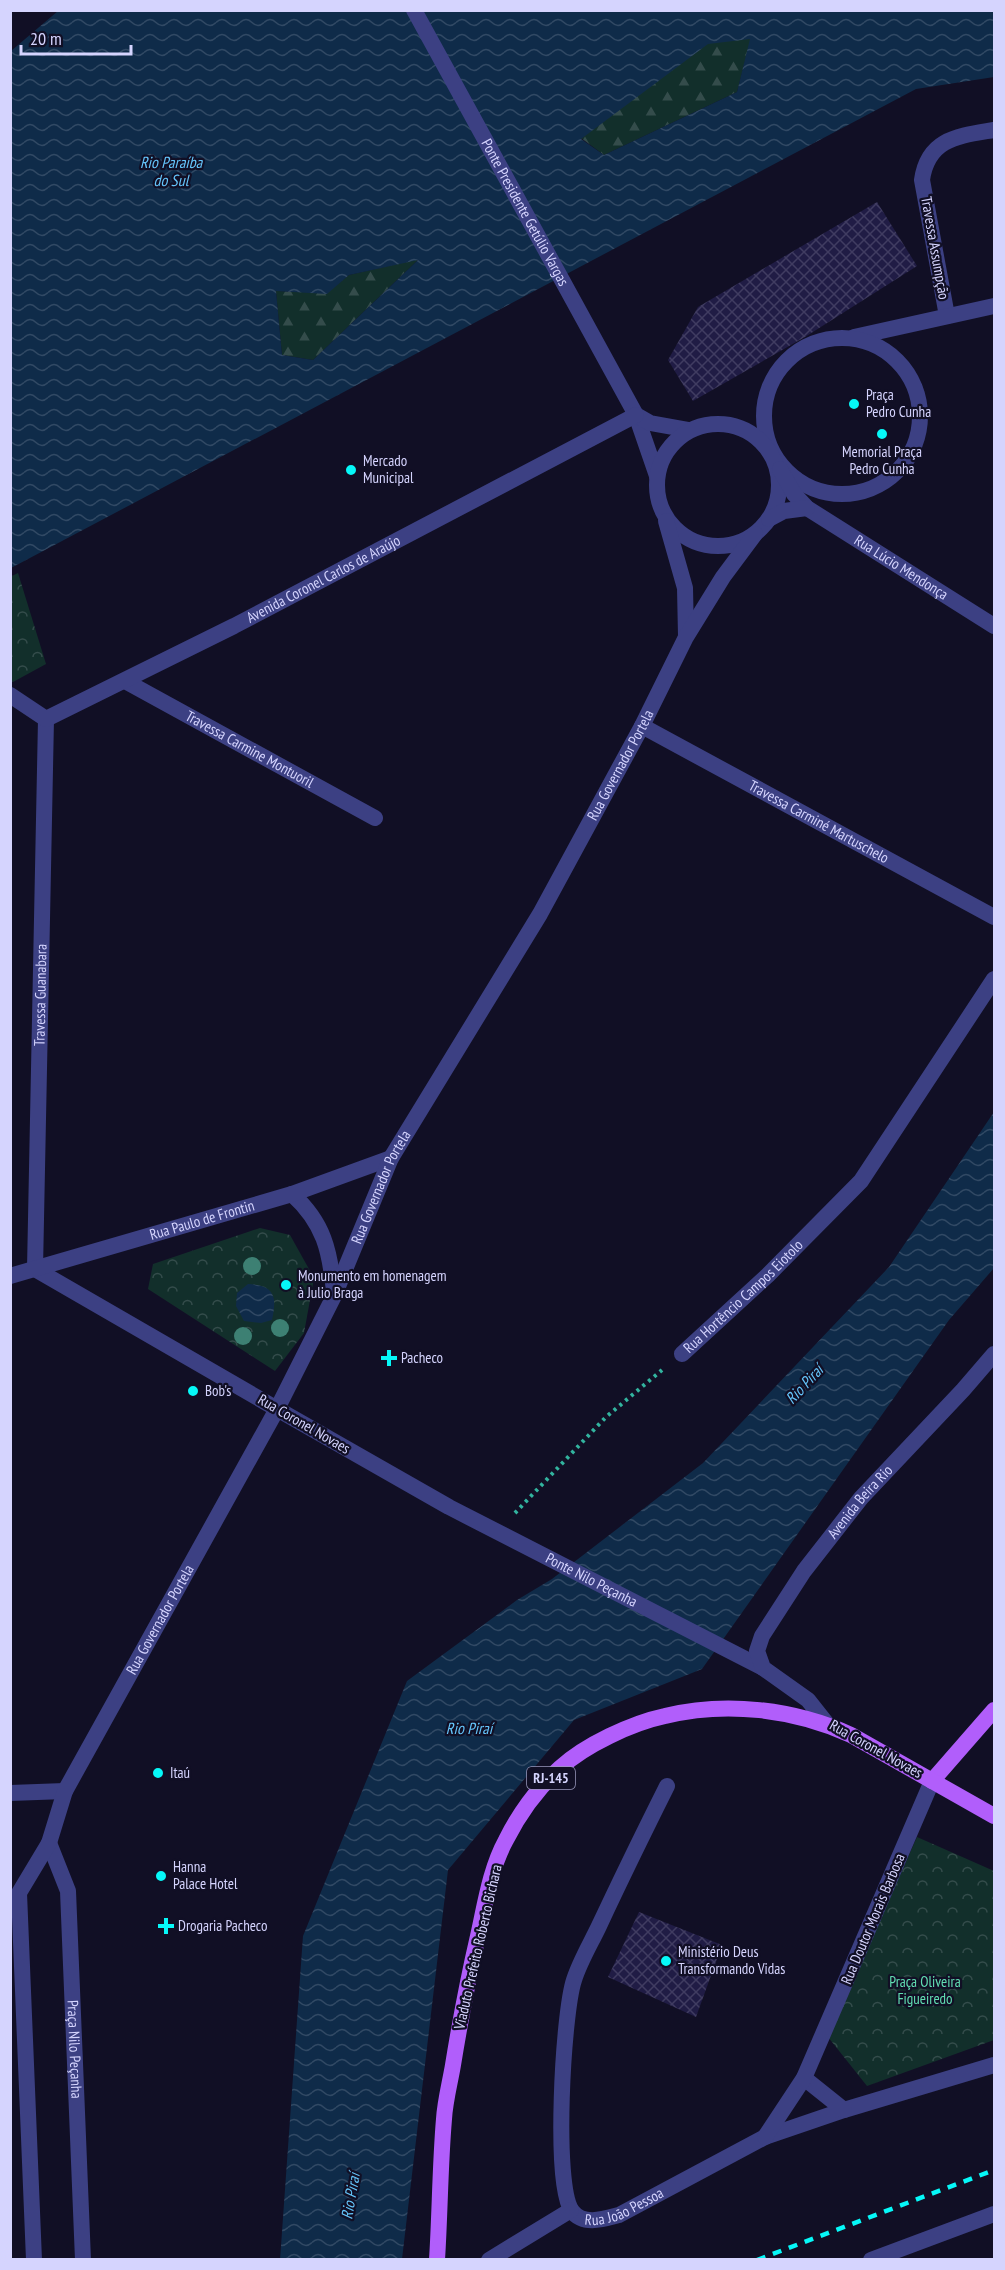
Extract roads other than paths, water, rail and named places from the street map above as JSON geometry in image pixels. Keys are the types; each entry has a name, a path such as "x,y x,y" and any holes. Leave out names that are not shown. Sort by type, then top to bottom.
{"main road":[{"name":"Viaduto Prefeito Roberto Bichara","path":"437,2259 444,2117 465,1994 490,1883 504,1842 522,1812 561,1767 588,1749 652,1719 681,1712 713,1709 769,1712 827,1724"},
{"name":"Rua Doutor Morais Barbosa","path":"932,1781 994,1710"},
{"name":"Rua Coronel Novaes","path":"827,1724 851,1735 994,1816"}],"street":[{"name":"Ponte Presidente Getúlio Vargas","path":"414,10 636,415"},
{"name":"Travessa Assumpção","path":"947,316 922,180 925,164 935,151 956,136 994,130"},
{"path":"853,337 878,345 898,360 913,381 921,404 921,428 913,451 900,471 881,485 858,493 834,495 811,489 791,476 773,457 762,443 747,430 728,424 709,424 689,430 674,441 663,458 657,476 657,496 665,516 678,532 696,543 717,546 737,543 755,534 769,519 778,500 779,479 773,457 766,434 764,409 770,384 784,363 804,347 828,338 853,337 994,306"},
{"path":"636,415 650,423 689,430"},
{"path":"636,415 657,476"},
{"name":"Avenida Coronel Carlos de Araújo","path":"46,719 234,626 636,415"},
{"name":"Rua Lúcio Mendonça","path":"773,457 794,494 807,508 994,626"},
{"path":"769,519 784,511 807,508"},
{"name":"Rua Governador Portela","path":"665,516 685,588 686,637"},
{"name":"Rua Governador Portela","path":"34,2259 19,1893 49,1843 65,1791 277,1409 334,1296 392,1158 540,914 642,726 686,637 723,577 755,534"},
{"name":"Travessa Carmine Montuoril","path":"125,681 375,818"},
{"path":"10,695 46,719"},
{"name":"Travessa Guanabara","path":"35,1269 46,719"},
{"name":"Travessa Carminé Martuschelo","path":"642,726 994,917"},
{"name":"Rua Hortêncio Campos Eiotolo","path":"682,1354 768,1275 861,1181 994,979"},
{"name":"Rua Paulo de Frontin","path":"10,1276 292,1194 392,1158"},
{"path":"292,1194 314,1217 326,1240 334,1296"},
{"name":"Rua Coronel Novaes","path":"35,1269 449,1507"},
{"name":"Avenida Beira Rio","path":"763,1668 757,1651 762,1636 804,1571 861,1498 994,1354"},
{"name":"Ponte Nilo Peçanha","path":"449,1507 735,1653"},
{"name":"Rua Coronel Novaes","path":"735,1653 763,1668 808,1700 827,1724"},
{"name":"Rua Doutor Morais Barbosa","path":"765,2137 804,2078 932,1781"},
{"name":"Rua João Pessoa","path":"667,1786 573,1981 562,2071 562,2184 571,2210 579,2217 589,2220 619,2215 765,2137 844,2110 994,2065"},
{"path":"10,1793 65,1791"},
{"name":"Praça Nilo Peçanha","path":"49,1843 68,1891 83,2259"},
{"path":"804,2078 844,2110"},
{"path":"489,2259 571,2210"},
{"path":"871,2259 994,2214"}],"water":[{"name":"Rio Paraíba do Sul","path":"58,11 994,11 994,77 916,89 11,568 11,51","holes":["750,39 737,92 604,155 581,139 708,44","418,260 313,360 282,355 276,291 327,294 349,275"]},
{"name":"Rio Piraí","path":"994,1112 994,1268 949,1320 702,1669 574,1720 448,1870 402,2259 280,2260 303,1936 407,1681 517,1600 552,1579 703,1463 889,1267"},
{"path":"248,1284 264,1287 272,1294 274,1305 272,1320 261,1323 244,1321 236,1306 237,1293"}],"railway":[{"path":"757,2260 994,2170"}],"place":[{"name":"Praça Pedro Cunha","path":"854,404"},
{"name":"Memorial Praça Pedro Cunha","path":"882,434"},
{"name":"Mercado Municipal","path":"351,470"},
{"name":"Monumento em homenagem à Julio Braga","path":"286,1285"},
{"name":"Pacheco","path":"389,1358"},
{"name":"Bob's","path":"193,1391"},
{"name":"Itaú","path":"158,1773"},
{"name":"Hanna Palace Hotel","path":"161,1876"},
{"name":"Drogaria Pacheco","path":"166,1926"},
{"name":"Ministério Deus Transformando Vidas","path":"666,1961"}],"park label":[{"name":"Praça Oliveira Figueiredo","path":"925,1990"}]}
